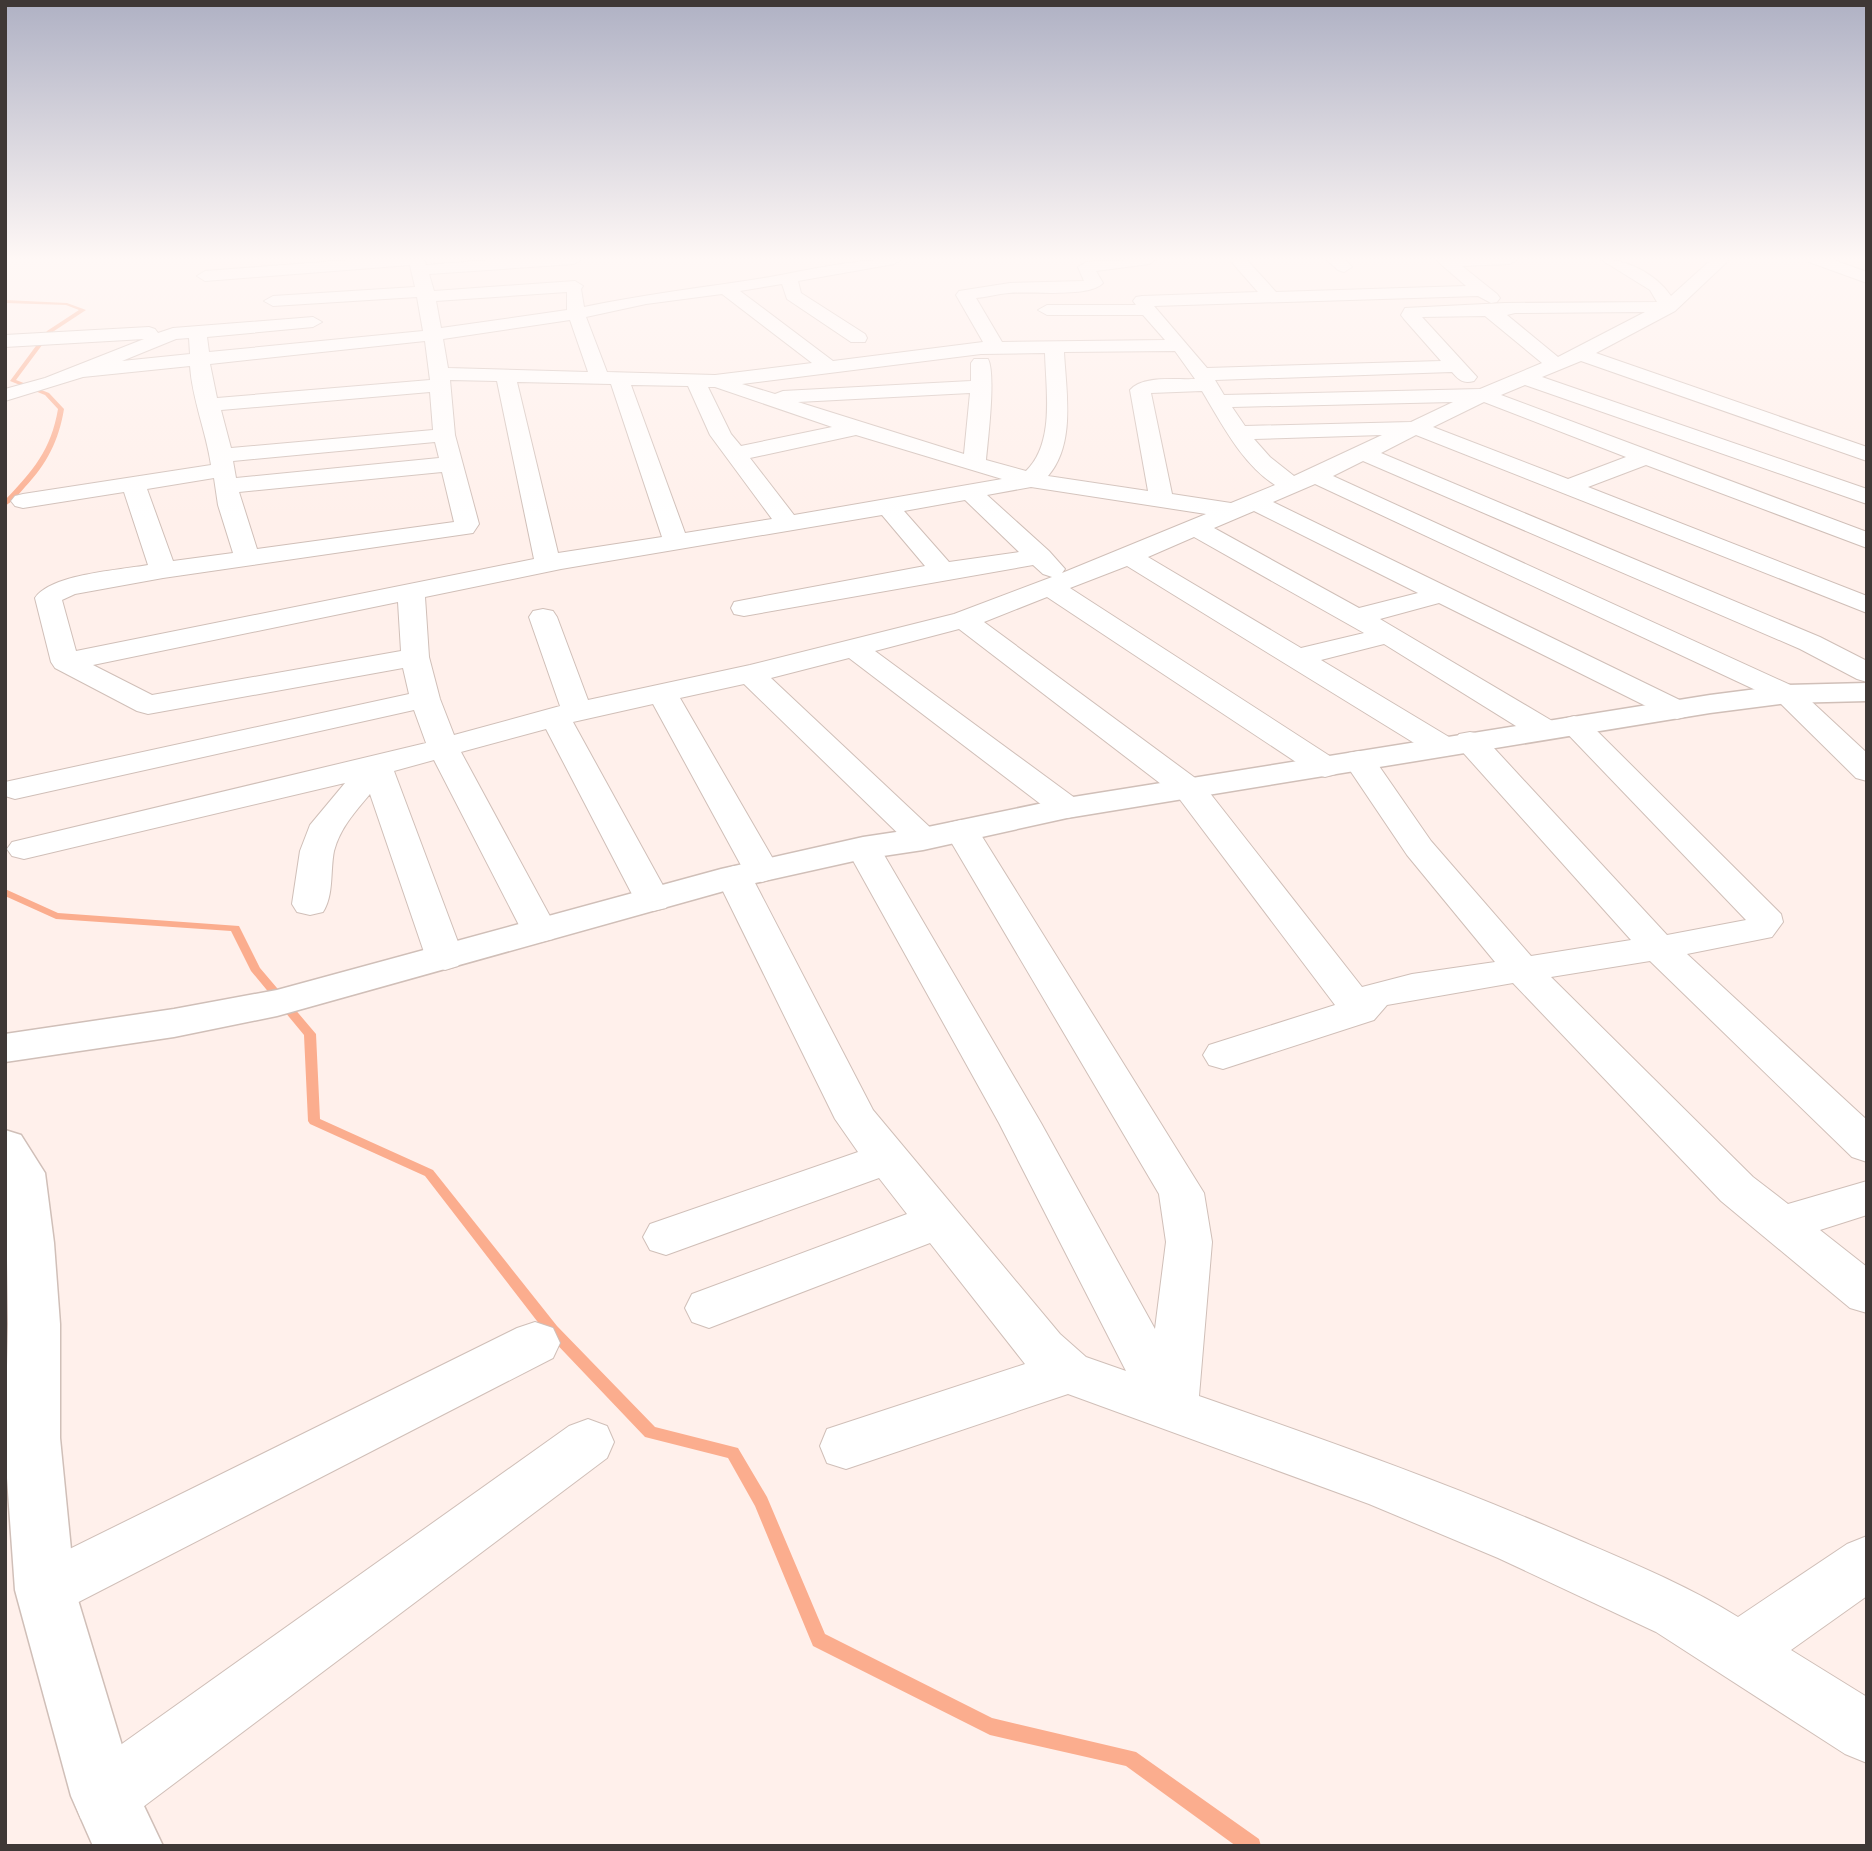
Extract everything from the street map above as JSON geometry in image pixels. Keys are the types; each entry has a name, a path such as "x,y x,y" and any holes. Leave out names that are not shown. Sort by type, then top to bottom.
{"street":[{"path":"12,394 52,382 142,345"},
{"path":"193,345 200,358 194,381 208,405 216,429 225,479 247,558"},
{"path":"81,371 328,345"},
{"path":"415,657 148,705 65,662 48,598 55,592 70,587 163,570 464,528 467,524 444,435 434,410 439,373 435,345"},
{"path":"591,345 609,377 676,542"},
{"path":"800,345 829,367"},
{"path":"1438,345 1483,395"},
{"path":"1548,345 1567,359 1684,391 1867,454"},
{"path":"24,849 376,766 566,714 750,674 964,620 1129,556 1305,481 1483,395 1567,359 1588,345"},
{"path":"65,662 561,561 888,507 1031,480 1045,466 1050,456 1055,415 1054,346"},
{"path":"208,405 439,373 705,381 989,348 1054,346 1212,349"},
{"path":"1182,347 1270,472 1305,481 1481,552 1787,694 1867,771"},
{"path":"974,464 989,348"},
{"path":"412,361 439,373"},
{"path":"1211,386 1456,366"},
{"path":"506,375 547,559 561,561"},
{"path":"1522,377 1867,497"},
{"path":"194,381 228,378"},
{"path":"705,381 1031,480 1161,500 1244,507 1410,577 1677,710"},
{"path":"705,381 721,435 788,523"},
{"path":"761,398 982,386"},
{"path":"1161,500 1140,390 1148,387 1211,386 1483,395 1867,541"},
{"path":"1618,410 1684,391"},
{"path":"1599,439 1652,422"},
{"path":"216,429 243,427"},
{"path":"1240,433 1417,428 1867,605"},
{"path":"736,454 857,429"},
{"path":"225,479 444,435"},
{"path":"1363,453 1810,643 1867,673"},
{"path":"1522,521 1646,457"},
{"path":"23,501 133,483 452,474"},
{"path":"133,483 163,570"},
{"path":"969,491 1040,556 1057,584 1342,763 1419,848 1522,970 1737,1189 1867,1294"},
{"path":"888,507 943,571"},
{"path":"1196,528 1559,727 1763,914 1765,922 1759,929 1412,987 1374,996 1360,1011 1223,1055"},
{"path":"1410,577 1481,552"},
{"path":"744,608 1040,556"},
{"path":"1129,556 1297,658 1457,744 1658,948 1867,1146"},
{"path":"411,592 415,657 425,699 444,749 540,931"},
{"path":"1356,617 1443,594"},
{"path":"542,617 566,714 653,900"},
{"path":"964,620 1190,790 1360,1011"},
{"path":"1297,658 1388,635"},
{"path":"855,649 1067,808"},
{"path":"750,674 942,834 1181,1193 1189,1242 1172,1408"},
{"path":"5,1048 174,1023 277,1003 351,985 748,874 863,848 1067,808 1190,790 1559,727 1787,694 1867,692"},
{"path":"663,694 748,874 856,1119 1042,1349 1068,1372 1385,1485 1518,1540 1677,1612 1867,1732"},
{"path":"15,789 425,699"},
{"path":"310,904 317,851 327,825 376,766"},
{"path":"376,766 445,958"},
{"path":"863,848 1020,1123 1172,1408"},
{"path":"5,1147 22,1173 30,1243 34,1324 32,1438 45,1590 104,1796 129,1846"},
{"path":"666,1237 888,1158"},
{"path":"1781,1224 1867,1198"},
{"path":"709,1308 939,1221"},
{"path":"45,1590 535,1343"},
{"path":"846,1446 1068,1372"},
{"path":"104,1796 588,1442"},
{"path":"1740,1651 1867,1563"}],"waterway":[{"path":"5,504 42,462 58,425 61,409 47,394 13,381 39,345"},
{"path":"5,892 56,916 235,928 255,969 310,1034 314,1121 429,1173 552,1330 650,1432 733,1453 761,1502 819,1640 990,1726 1130,1758 1252,1846"}]}
